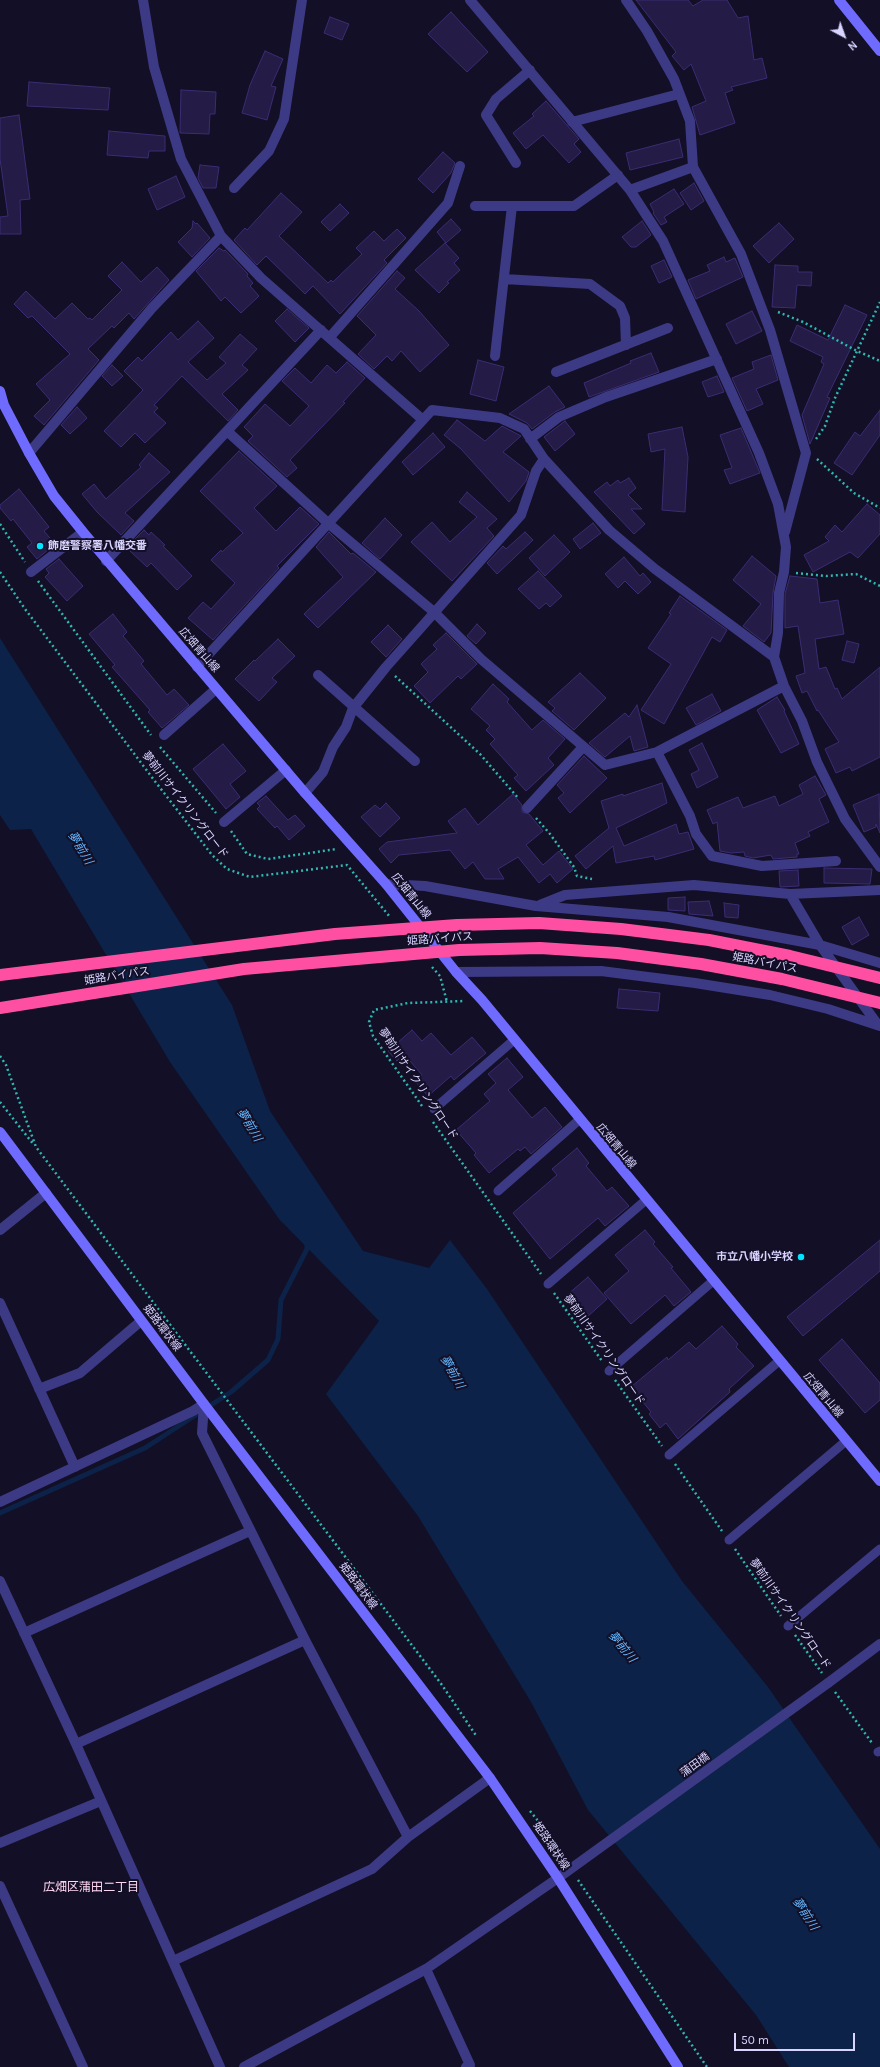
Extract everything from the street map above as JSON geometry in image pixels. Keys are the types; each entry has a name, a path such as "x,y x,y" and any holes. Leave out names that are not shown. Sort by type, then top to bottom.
{"highway":[{"name":"姫路バイパス","path":"0,975 335,934 457,925 539,923 621,929 709,940 790,956 880,978"},
{"name":"姫路バイパス","path":"0,1008 244,969 459,950 540,948 617,953 701,964 782,979 880,1003"}],"main road":[{"path":"839,0 880,51"},
{"name":"広畑青山線","path":"0,391 4,405 29,453 54,496 82,532 305,793 386,884 456,972 482,1000 579,1120 880,1481"},
{"name":"姫路環状線","path":"0,1132 204,1404 490,1778 558,1878 678,2067"}],"street":[{"path":"143,0 154,67 180,159 221,236 261,278 423,420"},
{"path":"234,188 269,151 284,119 302,0"},
{"path":"470,0 618,175 630,190 664,241 759,452 778,504 785,533 786,547 784,572 779,592 778,633 774,657 784,686 802,721 817,762 845,819 880,867"},
{"path":"626,0 647,31 674,79 680,94 690,121 693,167 741,254 763,311 806,453 785,533"},
{"path":"516,163 486,115 496,99 530,70"},
{"path":"572,122 680,94"},
{"path":"330,337 448,203 460,166"},
{"path":"630,190 693,167"},
{"path":"475,206 574,206 618,175"},
{"path":"495,356 512,206"},
{"path":"29,453 152,308 221,236"},
{"path":"504,279 590,284 620,306 625,318 626,345"},
{"path":"556,372 668,328"},
{"path":"106,561 321,330"},
{"path":"530,439 559,417 606,397 717,359"},
{"path":"197,667 432,410 500,418 524,429 544,459 609,530 655,568 774,657"},
{"path":"227,431 329,524 434,612 482,659 605,765 657,752 784,686"},
{"path":"305,793 323,772 333,747 346,727 354,708 434,612 521,515 536,471 544,459"},
{"path":"31,572 82,532"},
{"path":"318,674 354,708 415,761"},
{"path":"164,735 216,689"},
{"path":"527,808 583,747"},
{"path":"657,752 690,816 696,834 712,856 762,866 836,861"},
{"path":"224,822 286,770"},
{"path":"386,884 425,886 536,906 668,917 820,945 880,963"},
{"path":"536,906 565,895 694,885 790,894 880,890"},
{"path":"790,894 820,945 879,1026"},
{"path":"456,972 601,971 770,995 828,1009 879,1026"},
{"path":"0,1230 46,1193"},
{"path":"0,1303 74,1467"},
{"path":"39,1389 80,1373 141,1320"},
{"path":"0,1502 193,1411 204,1404"},
{"path":"204,1404 202,1433 304,1640 408,1837"},
{"path":"24,1633 250,1531"},
{"path":"0,1581 102,1801 220,2067"},
{"path":"76,1744 304,1640"},
{"name":"蒲田橋","path":"244,2067 426,1969 573,1868 880,1644"},
{"path":"173,1961 372,1869 408,1837 490,1778"},
{"path":"0,1843 102,1801"},
{"path":"0,1886 83,2067"},
{"path":"426,1969 470,2064 466,2067"}],"lane":[{"path":"434,1109 514,1040"},
{"path":"498,1191 579,1120"},
{"path":"548,1284 646,1200"},
{"path":"609,1371 713,1281"},
{"path":"668,1455 779,1361"},
{"path":"729,1540 846,1441"},
{"path":"788,1626 880,1549"}],"path":[{"path":"880,302 825,426 806,453 820,462 854,493 880,508"},
{"path":"763,311 777,312 803,322 857,351 880,361"},
{"path":"0,524 31,572 154,740"},
{"name":"夢前川サイクリングロード","path":"0,572 24,609 154,780 212,855 227,869 250,877 347,866 391,918"},
{"path":"784,572 826,576 856,574 880,586"},
{"path":"386,668 415,697 480,754 550,834 574,867 577,876 600,881 600,884 593,893"},
{"path":"159,746 224,822 247,854 268,859 352,847"},
{"path":"430,965 440,976 447,1002"},
{"name":"夢前川サイクリングロード","path":"423,1108 373,1036 369,1022 374,1010 408,1003 482,1000"},
{"path":"0,1056 6,1065 36,1147"},
{"path":"0,1102 36,1147 442,1685 477,1738"},
{"name":"夢前川サイクリングロード","path":"432,1121 729,1540 828,1683 879,1751"},
{"path":"528,1808 557,1844 707,2067"}],"water":[{"name":"夢前川","path":"0,638 232,1005 270,1111 363,1251 429,1268 450,1240 487,1289 682,1581 768,1687 880,1849 880,2067 789,2067 756,2015 588,1810 531,1702 418,1516 326,1394 379,1321 279,1219 170,1062 31,829 10,830 0,815"}],"building":[{"path":"636,0 688,0 693,6 703,0 727,0 738,18 748,16 754,60 762,58 767,78 731,87 733,90 725,93 735,123 700,135 692,107 706,101 691,64 684,70 672,56 676,52"},
{"path":"451,12 488,52 467,72 428,34"},
{"path":"330,17 349,24 342,40 324,33"},
{"path":"265,51 283,59 271,86 276,87 267,120 242,113 250,85"},
{"path":"29,82 110,88 108,110 27,106"},
{"path":"181,90 216,92 215,114 210,114 209,134 180,133"},
{"path":"546,101 579,139 574,144 581,152 569,163 543,135 526,149 513,133 534,116 532,114"},
{"path":"19,115 30,199 20,200 21,234 0,234 0,217 8,216 0,159 0,118"},
{"path":"109,131 165,136 165,151 149,151 148,158 107,155"},
{"path":"679,139 683,157 630,170 626,153"},
{"path":"443,152 455,163 451,173 433,193 418,179"},
{"path":"200,165 219,167 216,188 203,188 198,178"},
{"path":"176,176 185,197 157,210 148,189"},
{"path":"694,183 704,201 691,210 680,193"},
{"path":"674,189 684,204 664,217 667,222 661,225 653,213 654,212 650,204"},
{"path":"281,193 302,212 279,236 328,283 331,280 333,282 362,254 356,248 374,231 384,241 397,229 406,238 384,260 387,263 340,314 313,286 305,294 266,256 257,265 234,240 245,228 247,230"},
{"path":"340,204 349,213 330,231 321,222"},
{"path":"451,219 461,230 446,243 437,232"},
{"path":"193,221 196,224 197,223 210,238 192,257 178,242 192,228"},
{"path":"642,221 651,235 636,247 631,247 622,237"},
{"path":"779,223 794,239 769,263 753,246"},
{"path":"445,243 459,258 454,263 460,270 447,282 449,283 439,293 415,270"},
{"path":"219,248 224,251 225,250 248,274 247,276 253,283 250,286 259,296 241,313 225,297 221,301 196,271"},
{"path":"724,257 726,262 735,258 743,277 696,299 688,280 710,271 707,265"},
{"path":"664,260 672,277 659,283 651,266"},
{"path":"122,262 141,282 157,267 169,280 134,319 129,313 114,328 112,326 88,349 99,360 44,425 34,416 50,400 36,384 70,354 32,316 28,318 14,304 26,291 55,319 72,303 88,319 90,318 92,320 122,290 108,276"},
{"path":"775,265 798,266 798,272 812,272 811,286 797,285 795,308 772,307"},
{"path":"397,271 405,278 395,289 419,311 449,345 420,372 401,351 392,361 387,356 374,369 358,354 376,335 357,316"},
{"path":"845,305 867,315 827,397 830,398 810,444 802,415 824,364 821,362 823,357 790,341 797,325 828,340"},
{"path":"287,309 309,328 295,342 275,321"},
{"path":"752,311 762,331 736,344 726,324"},
{"path":"198,321 214,338 188,362 207,380 226,363 219,357 240,334 257,349 242,365 248,370 222,394 238,410 228,421 182,376 154,405 158,408 154,412 166,423 145,443 135,433 121,447 104,431 143,390 124,371 138,357 142,361 171,332 178,340"},
{"path":"651,353 659,372 589,397 584,383 631,363 630,361"},
{"path":"771,355 778,380 756,389 763,404 747,411 732,378 754,369 752,362"},
{"path":"478,360 504,367 496,401 470,394"},
{"path":"347,362 365,378 343,402 345,403 290,460 297,468 287,477 248,441 253,436 244,427 265,404 290,426 309,406 282,381 295,368 311,383 327,365 336,373"},
{"path":"112,365 123,376 112,386 102,376"},
{"path":"717,376 724,392 708,397 702,382"},
{"path":"549,386 565,407 555,412 532,429 527,423 509,414"},
{"path":"77,407 87,418 70,434 61,425"},
{"path":"880,410 880,435 852,475 834,463 855,432 860,436"},
{"path":"457,420 485,441 502,426 521,436 503,452 529,472 526,481 509,502 461,449 444,435"},
{"path":"565,421 575,434 555,451 544,437"},
{"path":"682,427 688,457 685,512 662,510 665,449 651,452 648,434"},
{"path":"741,428 760,473 730,484 724,470 732,468 720,435"},
{"path":"433,433 445,447 413,475 402,462"},
{"path":"239,451 277,486 254,508 276,531 300,507 319,524 277,566 279,568 213,640 188,618 203,602 211,609 235,583 211,560 243,533 200,491"},
{"path":"149,453 170,472 125,513 134,521 121,535 97,512 82,494 94,484 106,499 141,467 139,465"},
{"path":"629,478 636,488 628,495 642,509 631,509 645,524 634,534 594,492 607,482 610,486 618,480 620,483"},
{"path":"19,489 49,527 44,531 55,544 37,559 27,547 32,543 13,519 11,521 0,508 0,505"},
{"path":"467,492 497,519 487,528 494,536 452,581 411,542 432,522 450,542 477,517 459,502"},
{"path":"867,504 880,515 880,534 858,558 850,552 813,572 804,555 829,541 825,537 835,525 842,532"},
{"path":"385,518 402,535 380,559 362,543"},
{"path":"593,523 601,533 580,549 573,539"},
{"path":"144,530 149,535 151,532 165,545 163,546 192,576 177,590 151,563 147,567 130,551 133,547 130,544"},
{"path":"329,532 351,554 353,553 376,572 318,628 304,614 343,577 316,547"},
{"path":"525,532 533,540 497,574 487,563 503,546 506,549"},
{"path":"554,535 570,552 545,576 529,558"},
{"path":"752,556 776,576 773,593 771,633 764,642 743,626 761,604 733,580"},
{"path":"624,557 640,576 643,573 651,582 638,594 625,581 618,588 605,574"},
{"path":"59,559 83,586 67,601 45,577 49,573 46,569"},
{"path":"538,571 562,596 550,607 546,603 539,609 518,589"},
{"path":"790,576 817,579 820,603 838,600 844,634 815,639 819,669 826,667 835,689 837,688 842,699 880,667 880,757 852,771 850,767 836,773 825,749 839,742 818,710 817,711 807,691 802,693 796,676 805,673 798,626 785,628 785,594"},
{"path":"680,596 727,630 720,642 712,637 664,724 641,710 671,664 648,648 671,614 669,613"},
{"path":"113,614 127,632 123,636 144,661 141,664 167,695 174,689 189,705 162,728 148,712 150,710 112,667 115,665 89,634"},
{"path":"477,624 486,633 476,644 467,636"},
{"path":"388,625 402,639 386,657 371,642"},
{"path":"446,633 477,664 461,679 458,676 430,703 414,686 428,672 421,664 437,649 433,645"},
{"path":"278,639 295,656 272,678 277,682 259,701 235,679"},
{"path":"847,641 859,644 854,663 842,660"},
{"path":"580,673 606,698 574,730 552,711 555,708 548,702"},
{"path":"493,684 509,699 507,702 532,730 543,720 565,739 548,758 554,765 526,791 514,778 518,775 490,744 495,739 486,730 490,726 471,709"},
{"path":"712,694 721,711 696,725 686,708"},
{"path":"777,697 785,710 784,711 799,744 781,753 757,710"},
{"path":"637,705 648,747 634,751 630,736 605,757 589,743 625,713 629,717"},
{"path":"702,743 718,777 697,788 691,774 699,770 689,750"},
{"path":"223,744 246,771 230,784 240,797 226,809 193,769"},
{"path":"584,756 607,778 570,813 558,798 564,793 557,785"},
{"path":"815,776 826,795 819,799 829,822 808,832 810,836 795,843 799,854 797,854 797,857 773,859 771,855 753,858 745,856 744,852 731,853 720,851 717,822 713,824 707,810 738,797 743,808 775,796 779,806 803,794 799,785"},
{"path":"662,783 667,803 616,828 624,846 676,824 679,834 688,832 694,849 655,860 654,856 616,863 613,846 586,869 575,856 609,828 601,801 623,794 623,796"},
{"path":"513,794 522,805 522,812 529,814 543,831 526,845 543,865 559,851 573,869 557,883 550,874 539,883 518,857 498,869 504,879 485,879 473,862 465,869 450,850 399,855 391,863 379,849 387,842 457,833 448,821 465,808 478,825"},
{"path":"879,794 880,833 876,824 876,827 864,832 853,805"},
{"path":"266,796 288,820 295,815 305,826 289,840 277,826 275,828 257,809 260,806 257,803"},
{"path":"386,803 400,818 380,837 361,817 375,805 380,809"},
{"path":"824,868 872,869 870,884 824,883"},
{"path":"798,870 799,886 780,887 779,871"},
{"path":"685,897 685,911 668,910 668,898"},
{"path":"709,901 713,916 689,914 688,902"},
{"path":"724,903 739,905 738,918 725,917"},
{"path":"859,917 869,935 852,945 842,927"},
{"path":"619,989 660,993 658,1011 617,1008"},
{"path":"412,1030 422,1041 431,1033 451,1055 472,1037 486,1053 454,1080 451,1076 428,1096 415,1081 422,1075 404,1054 397,1061 388,1051"},
{"path":"507,1058 523,1077 508,1090 532,1118 545,1107 562,1127 531,1154 525,1147 520,1151 518,1149 489,1173 474,1155 476,1153 456,1130 490,1101 484,1094 496,1083 488,1074"},
{"path":"577,1148 589,1163 586,1166 607,1191 612,1187 629,1206 605,1226 598,1218 550,1259 513,1213 557,1175 552,1169"},
{"path":"645,1230 655,1242 653,1244 673,1267 671,1268 691,1292 674,1306 665,1295 631,1324 604,1293 629,1271 615,1255"},
{"path":"880,1240 880,1271 803,1336 787,1317"},
{"path":"588,1277 607,1299 586,1318 567,1295"},
{"path":"722,1326 738,1344 736,1347 754,1366 729,1389 730,1392 678,1439 666,1423 660,1428 649,1414 651,1412 631,1387 667,1357 668,1360 689,1342 696,1349"},
{"path":"842,1339 880,1383 880,1400 865,1413 819,1360"}],"waterway":[{"path":"0,1513 145,1448 231,1392 268,1360 278,1339 281,1300 307,1249 307,1242"}],"place":[{"name":"飾磨警察署八幡交番","path":"40,546"},
{"name":"市立八幡小学校","path":"801,1257"}],"district":[{"name":"広畑区蒲田二丁目","path":"91,1888"}]}
